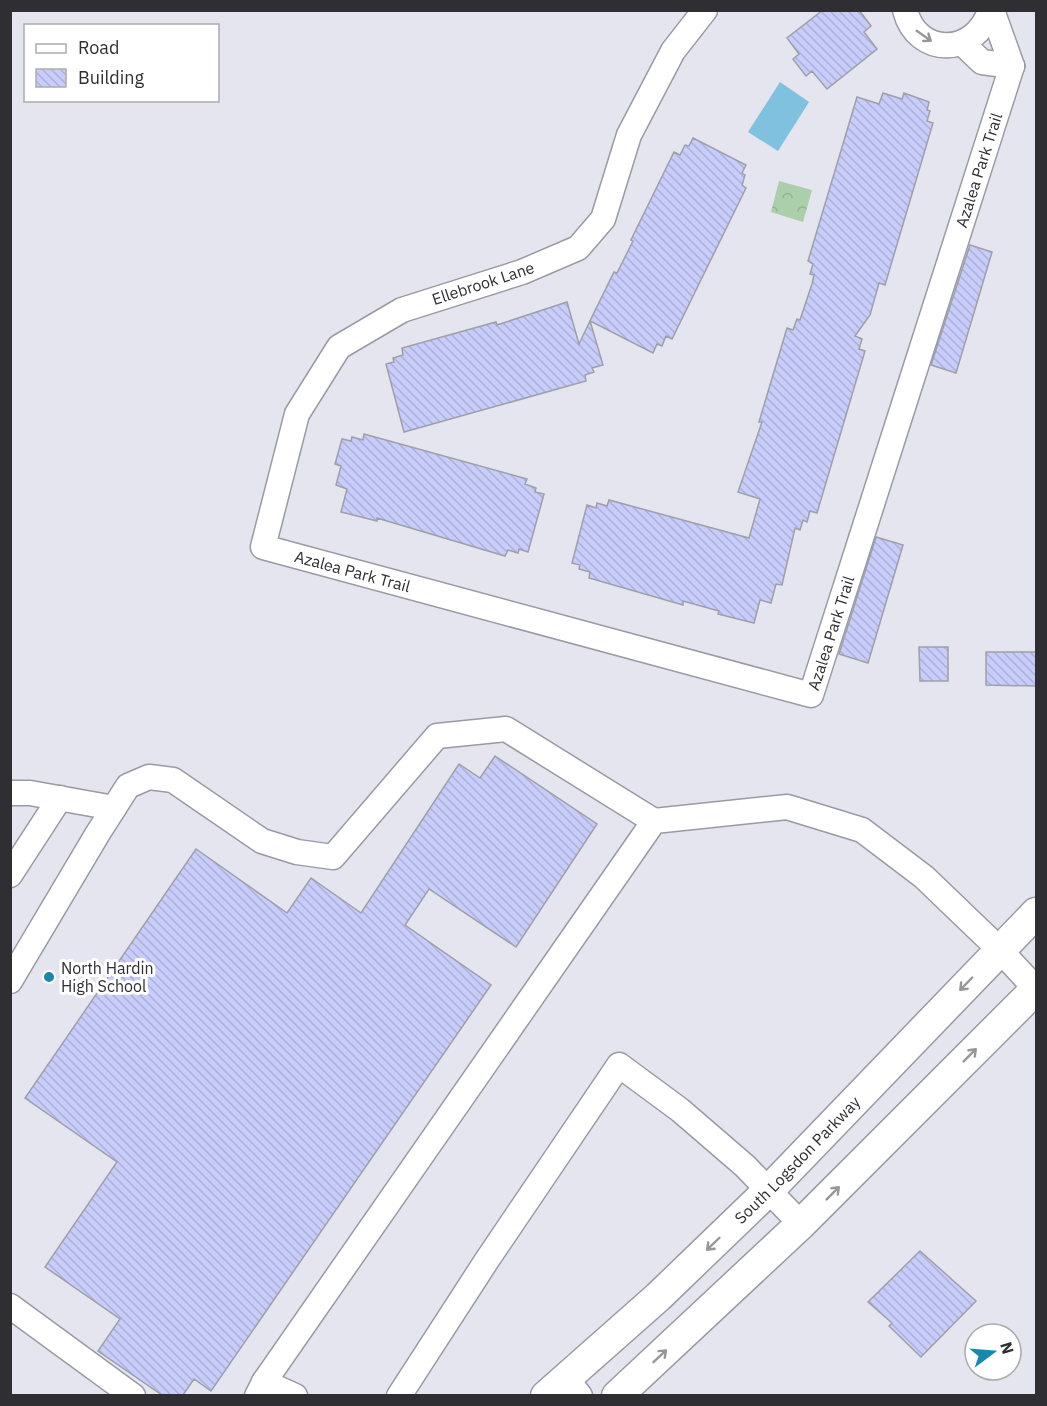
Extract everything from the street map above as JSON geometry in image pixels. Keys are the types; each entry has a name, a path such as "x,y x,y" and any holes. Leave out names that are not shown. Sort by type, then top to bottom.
{"main road":[{"name":"South Logsdon Parkway","path":"564,1390 769,1190 1036,913"},
{"path":"617,1395 801,1224 1036,989"}],"lane":[{"name":"Ellebrook Lane","path":"263,547 297,414 339,347 402,310 522,272 578,248 603,219 629,135 667,62 705,10"},
{"path":"962,43 982,62 1012,66 991,10"},
{"path":"904,11 917,32 928,41 941,45 955,45 979,33 987,22 991,10"},
{"name":"Azalea Park Trail","path":"263,547 811,695 1012,66"},
{"path":"10,981 128,786 149,777 172,780 262,841 297,852 333,857 437,736 506,729 654,821 787,807 862,830 924,877 1036,989"},
{"path":"10,793 30,793 114,808"},
{"path":"10,875 60,798"},
{"path":"295,1395 260,1389 654,821"},
{"path":"399,1395 486,1260 618,1065 681,1110 769,1190 801,1224"},
{"path":"10,1306 133,1395"}],"green space":[{"path":"779,181 812,190 803,222 771,212"}],"water":[{"path":"780,82 809,102 778,151 748,132"}],"building":[{"path":"823,10 859,10 871,26 864,32 877,49 827,89 812,71 806,76 793,59 799,54 787,38"},
{"path":"883,93 902,99 904,93 929,102 927,110 930,111 927,121 933,123 885,285 879,283 870,315 855,336 862,339 859,349 865,351 817,513 810,511 807,522 803,520 800,530 795,528 782,585 776,584 771,603 760,600 754,623 718,614 719,611 683,601 683,605 589,578 590,572 579,569 580,565 572,563 587,505 596,508 597,503 607,506 609,500 749,538 760,499 738,492 762,422 759,422 787,328 793,330 797,319 800,320 812,284 814,275 810,274 813,264 808,261 857,97 879,104"},
{"path":"693,138 746,165 742,173 745,175 742,185 746,188 672,339 666,336 662,346 657,344 653,353 590,321 614,272 617,273 633,241 631,240 674,152 680,155 685,145 689,146"},
{"path":"970,245 992,252 956,373 931,365"},
{"path":"567,302 579,344 590,321 603,365 592,368 594,372 585,375 586,381 404,432 386,364 394,362 393,358 403,355 402,348 496,322 497,325"},
{"path":"364,434 527,479 525,484 536,488 535,492 544,494 528,552 519,549 518,553 508,550 505,556 377,518 377,521 341,512 347,489 336,485 341,466 335,464 342,439 351,441 352,437 363,440"},
{"path":"876,537 903,545 868,663 839,654"},
{"path":"919,647 948,647 948,681 920,681"},
{"path":"986,652 1036,652 1036,686 986,685"},
{"name":"North Hardin High School","path":"495,756 597,824 516,947 429,889 405,925 491,985 211,1391 194,1379 183,1395 162,1395 98,1351 120,1319 45,1267 117,1162 25,1098 196,849 287,913 311,878 361,913 459,764 480,778"},
{"path":"920,1251 976,1301 921,1357 889,1326 892,1323 868,1302"}],"place":[{"name":"North Hardin High School","path":"49,977"}]}
